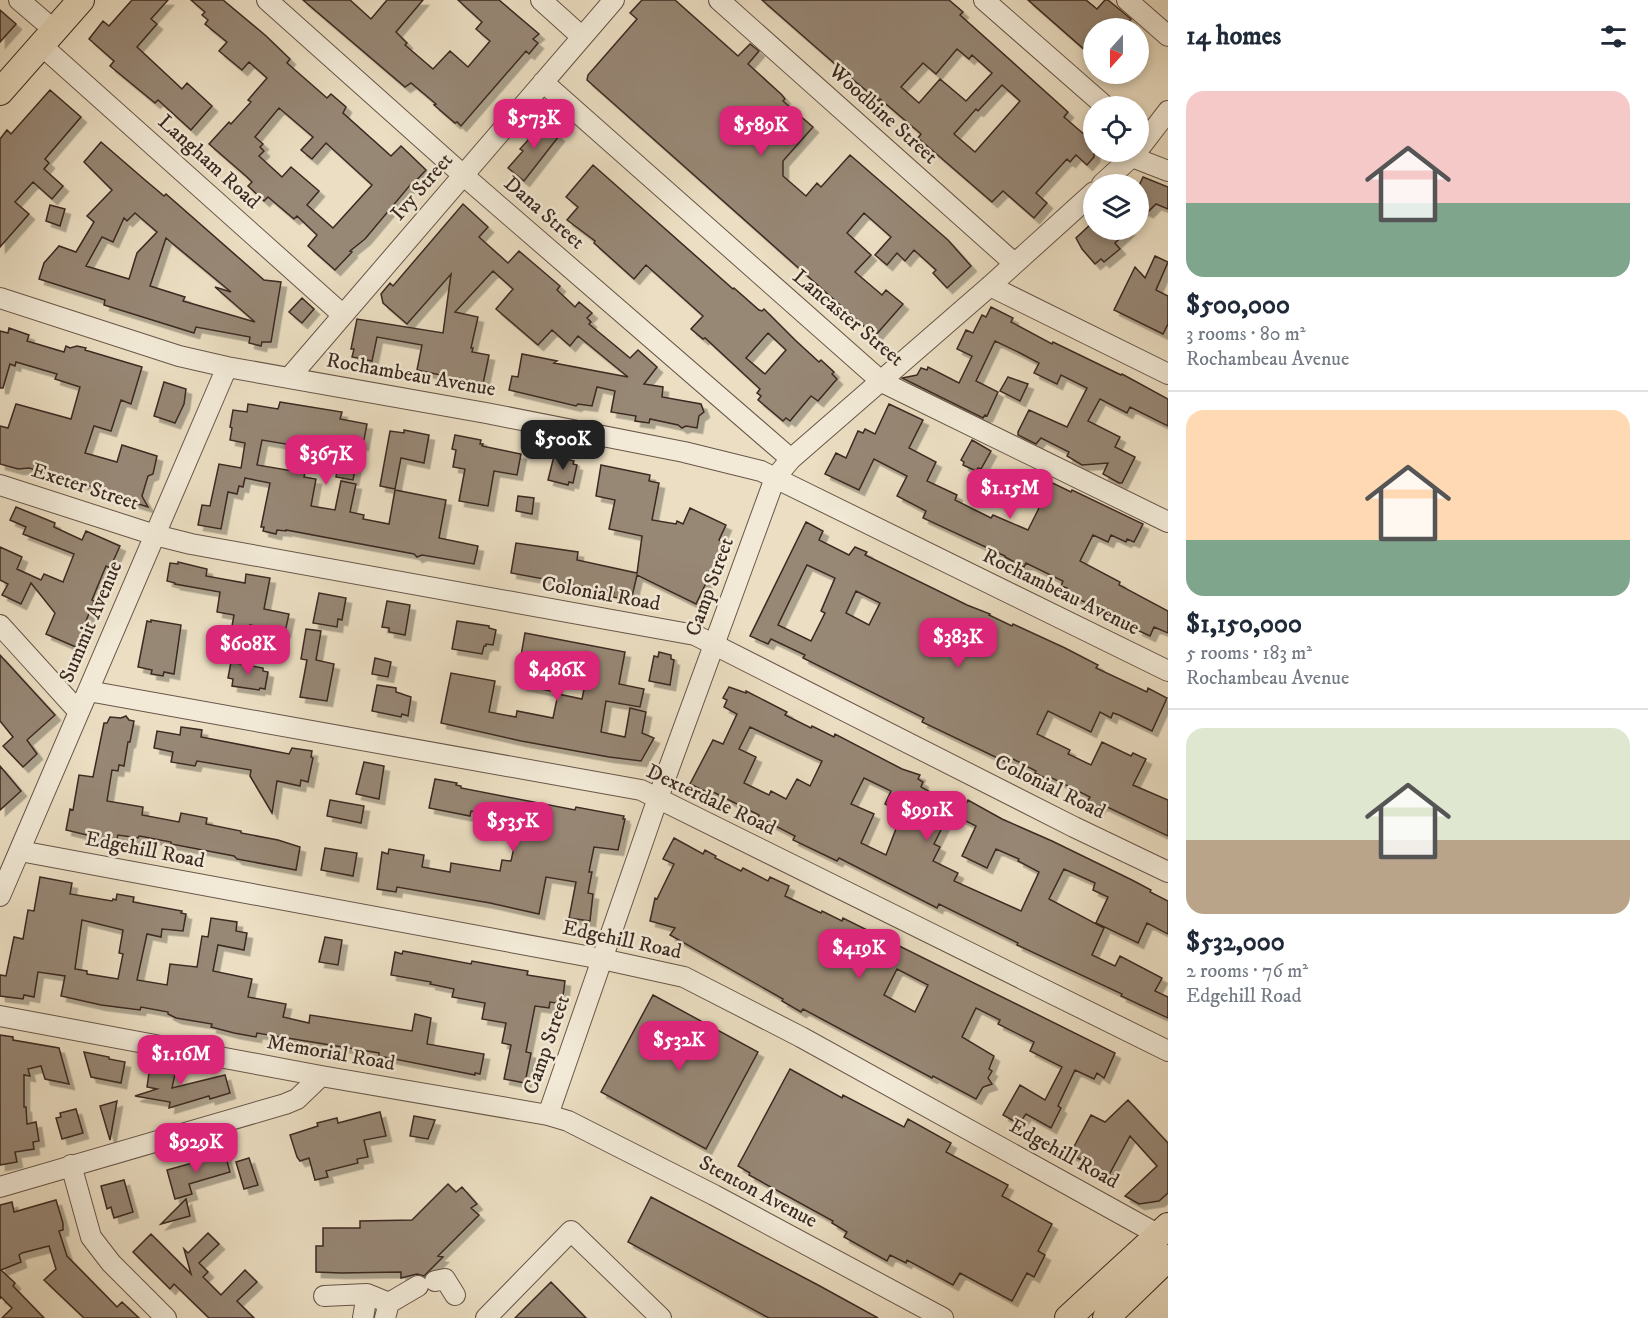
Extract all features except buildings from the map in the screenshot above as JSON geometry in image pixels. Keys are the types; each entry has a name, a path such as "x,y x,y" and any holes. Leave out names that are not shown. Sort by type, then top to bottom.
{"main road":[{"path":"0,92 81,0"},
{"path":"1068,1318 1165,1239"},
{"path":"1106,1318 1165,1239"}],"street":[{"name":"Langham Road","path":"19,0 48,38 343,315"},
{"name":"Dana Street","path":"267,0 463,175 791,459"},
{"path":"541,0 582,37"},
{"name":"Ivy Street","path":"289,378 614,0"},
{"name":"Woodbine Street","path":"719,0 1014,263"},
{"path":"984,0 1094,96"},
{"path":"1127,0 1168,36"},
{"name":"Lancaster Street","path":"543,82 882,382 1168,522"},
{"path":"1149,134 1168,111"},
{"path":"1149,156 1168,171"},
{"path":"1112,174 1124,162"},
{"name":"Camp Street","path":"548,1115 658,798 775,478 791,459 882,382 1083,202"},
{"path":"990,286 1168,374"},
{"name":"Rochambeau Avenue","path":"0,298 179,356 226,367 486,413 684,452 761,471 1168,671"},
{"name":"Summit Avenue","path":"1,888 20,851 226,367"},
{"name":"Exeter Street","path":"0,485 155,535"},
{"name":"Colonial Road","path":"155,535 202,546 695,635 1168,872"},
{"path":"0,625 79,712"},
{"name":"Dexterdale Road","path":"88,690 641,790 1168,1051"},
{"name":"Edgehill Road","path":"20,851 602,958 684,977 801,1037 1165,1239"},
{"name":"Memorial Road","path":"0,1016 321,1076 548,1115"},
{"path":"0,1187 285,1104 297,1099 321,1076"},
{"name":"Stenton Avenue","path":"548,1115 586,1129 943,1318"},
{"path":"71,1165 92,1237 111,1263 166,1318"},
{"path":"486,1318 572,1231 661,1318"},
{"path":"324,1296 367,1294 387,1310 427,1284 445,1279 455,1294"},
{"path":"363,1318 367,1294"}]}
